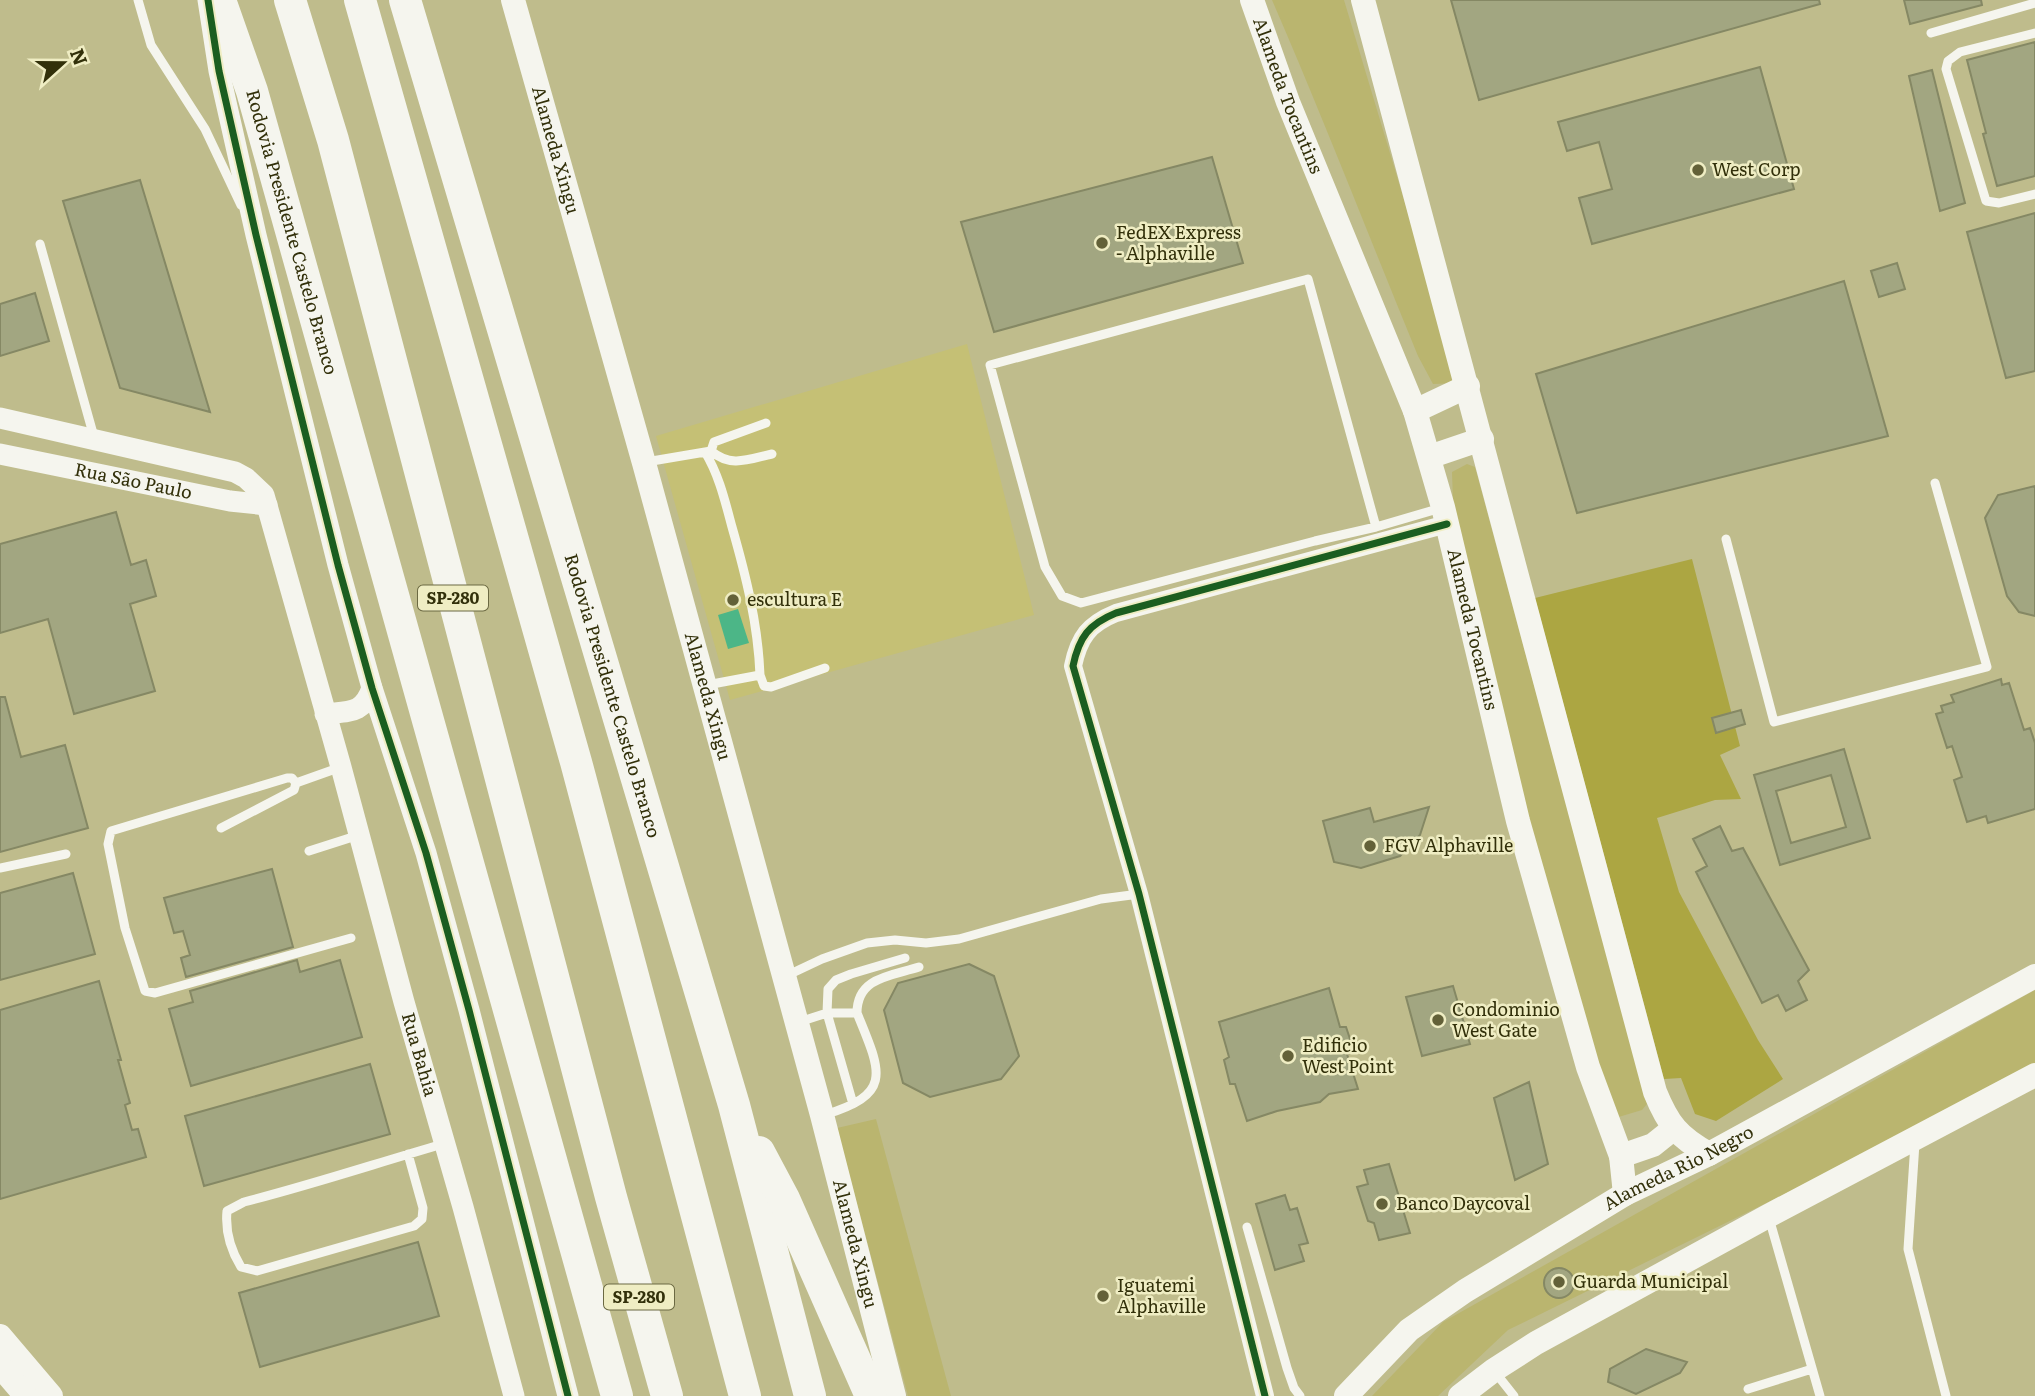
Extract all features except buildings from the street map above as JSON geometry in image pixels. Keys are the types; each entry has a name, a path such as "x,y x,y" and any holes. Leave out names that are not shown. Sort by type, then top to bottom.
{"highway":[{"name":"Rodovia Presidente Castelo Branco","path":"220,0 252,92 617,1396"},
{"name":"SP-280","path":"290,0 332,141 607,1184 667,1396"},
{"path":"360,0 576,762 746,1396"},
{"name":"Rodovia Presidente Castelo Branco","path":"405,0 734,1105 810,1396"},
{"path":"734,1105 784,1199 872,1396"}],"main road":[{"name":"Alameda Xingu","path":"513,0 705,685 822,1115 894,1396"},
{"name":"Alameda Tocantins","path":"1252,0 1288,102 1415,411 1445,516 1518,821 1588,1067 1621,1156 1625,1194"},
{"path":"1363,0 1651,1079 1662,1111 1673,1129 1689,1143 1709,1154"},
{"path":"1415,411 1468,386"},
{"path":"1429,457 1482,439"},
{"name":"Alameda Rio Negro","path":"1346,1396 1422,1319 1465,1291 1625,1194 1709,1154 2035,976"},
{"path":"1460,1396 1536,1343 1768,1216 2035,1075"},
{"path":"1621,1156 1653,1145 1673,1129"},
{"path":"0,1336 51,1396"},
{"path":"0,1366 26,1396"}],"street":[{"path":"208,0 219,71 256,235 338,565 372,688 426,853 568,1396"},
{"name":"Rua São Paulo","path":"0,418 205,465"},
{"name":"Rua São Paulo","path":"0,454 230,501 267,505"},
{"name":"Rua Bahia","path":"205,465 235,472 256,485 264,495 514,1396"},
{"path":"230,501 235,472"},
{"path":"1265,1396 1139,894 1073,666 1077,646 1089,629 1116,613 1445,516"},
{"path":"325,714 355,711 367,703 372,688"}],"lane":[{"path":"138,0 151,46 205,130 256,235"},
{"path":"1931,33 2035,3"},
{"path":"2035,33 1960,52 1948,61 1946,69 1986,201 1999,203 2035,194"},
{"path":"40,244 94,439"},
{"path":"1377,527 1308,279 990,365 1045,567 1062,596 1081,603 1315,541 1445,516"},
{"path":"708,452 714,442 766,422"},
{"path":"644,463 708,452 721,459 735,461 772,454"},
{"path":"708,452 748,580 759,645 760,675 764,686 771,687 825,668"},
{"path":"1726,539 1774,722 1863,701 1987,667 1935,484"},
{"path":"705,685 760,675"},
{"path":"296,783 341,767"},
{"path":"296,783 292,778 287,778 111,831 108,844 125,928 145,991 155,993 351,939"},
{"path":"220,828 294,790 296,783"},
{"path":"309,851 359,835"},
{"path":"0,868 66,854"},
{"path":"784,977 822,959 867,943 895,940 926,943 959,939 1101,899 1139,894"},
{"path":"853,1104 827,1013 828,989 836,980 905,958"},
{"path":"822,1115 862,1101 873,1090 877,1074 868,1039 857,1013 857,1000 873,981 919,967"},
{"path":"797,1023 827,1013 857,1013"},
{"path":"1915,1138 1908,1250 1946,1396"},
{"path":"408,1154 423,1208 422,1219 414,1226 257,1271 241,1267 233,1253 226,1226 227,1211 234,1206 408,1154 445,1143"},
{"path":"1768,1216 1820,1396"},
{"path":"1247,1227 1290,1378 1300,1396"},
{"path":"1748,1389 1812,1369"},
{"path":"1494,1370 1514,1396"}],"shaded area":[{"path":"1272,0 1344,0 1459,383 1433,384 1418,356"},
{"path":"967,344 1034,615 730,700 656,436"},
{"path":"1467,464 1475,467 1647,1104 1642,1110 1612,1119 1544,885 1453,501 1452,472"},
{"path":"1692,559 1740,746 1720,755 1741,799 1715,800 1657,818 1679,892 1758,1040 1783,1079 1716,1121 1695,1114 1681,1078 1664,1079 1535,598"},
{"path":"738,609 749,643 728,649 718,615"},
{"path":"2035,990 2035,1071 1508,1330 1438,1396 1372,1396 1443,1322"},
{"path":"876,1119 951,1396 908,1396 837,1128"}],"cycle path":[{"path":"208,0 219,71 256,235 338,565 372,688 426,853 568,1396"},
{"path":"1265,1396 1139,894 1073,666 1082,639 1092,627 1116,613 1447,524"}],"place":[{"name":"West Corp","path":"1698,170"},
{"name":"FedEX Express - Alphaville","path":"1102,243"},
{"name":"escultura E","path":"733,600"},
{"name":"FGV Alphaville","path":"1370,846"},
{"name":"Condominio West Gate","path":"1438,1020"},
{"name":"Edificio West Point","path":"1288,1056"},
{"name":"Banco Daycoval","path":"1382,1204"},
{"name":"Guarda Municipal","path":"1559,1282"},
{"name":"Iguatemi Alphaville","path":"1103,1296"}]}
